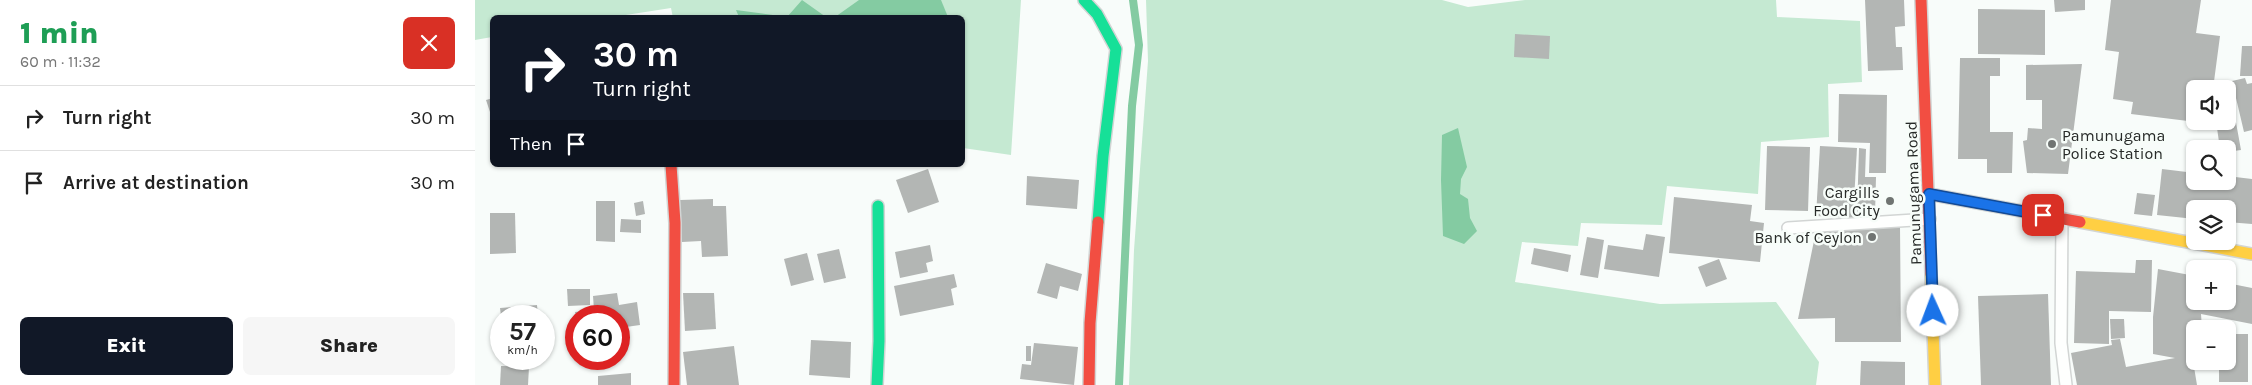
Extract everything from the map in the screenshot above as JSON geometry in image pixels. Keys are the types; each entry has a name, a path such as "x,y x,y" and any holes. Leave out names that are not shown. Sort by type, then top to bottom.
{"street":[{"path":"1084,0 1097,14 1116,49 1103,156 1090,323 1089,385"},
{"name":"Pamunugama Road","path":"1921,0 1935,385"},
{"path":"671,167 675,223 674,385"},
{"path":"1929,194 2252,254"},
{"path":"877,385 879,340 878,206"}],"lane":[{"path":"2062,218 2061,343 2066,385"},
{"path":"1788,228 1930,219"}],"shaded area":[{"path":"475,0 1021,0 1011,155 965,148 965,15 672,15 671,8 626,15 490,15 490,37 475,40"},
{"path":"802,0 823,15 789,15"},
{"path":"859,0 941,0 947,15 838,15"},
{"path":"1146,0 1442,0 1468,7 1525,0 1776,0 1777,17 1860,21 1862,82 1828,84 1829,137 1761,142 1758,194 1667,186 1662,225 1581,223 1578,246 1522,242 1515,282 1660,304 1776,302 1819,362 1816,385 1129,385 1134,250 1148,61"},
{"path":"736,10 772,15 738,15"},
{"path":"1458,128 1467,167 1461,179 1460,194 1468,199 1470,218 1477,231 1464,244 1443,236 1442,135"}],"building":[{"path":"1865,0 1904,0 1905,26 1895,27 1896,47 1902,47 1903,70 1868,71"},
{"path":"2054,0 2085,0 2085,10 2055,12"},
{"path":"2111,0 2201,0 2196,33 2220,36 2214,80 2186,80 2186,121 2131,114 2133,102 2113,99 2119,52 2105,50"},
{"path":"1978,9 2045,10 2045,55 1978,54"},
{"path":"1515,34 1550,36 1549,59 1514,57"},
{"path":"2242,46 2252,46 2252,76 2240,76"},
{"path":"1960,58 2000,58 2000,76 1990,76 1990,132 2013,132 2012,173 1987,173 1987,159 1958,159"},
{"path":"2082,64 2068,174 2027,173 2023,141 2027,140 2028,128 2042,129 2042,100 2026,100 2026,65"},
{"path":"2245,78 2247,84 2252,83 2252,130 2244,132 2236,98 2236,80"},
{"path":"1839,94 1887,95 1886,173 1869,173 1870,143 1838,142"},
{"path":"490,99 490,112 486,100"},
{"path":"2236,122 2241,150 2236,151 2236,140 2219,140 2217,130 2236,130"},
{"path":"1767,146 1810,147 1808,211 1765,210"},
{"path":"1820,146 1857,148 1853,218 1816,216"},
{"path":"1859,148 1866,149 1865,177 1876,177 1875,215 1857,214"},
{"path":"928,169 939,202 908,213 896,180"},
{"path":"2162,169 2186,172 2186,190 2236,190 2236,177 2252,179 2252,224 2236,223 2236,200 2186,200 2186,218 2157,215"},
{"path":"1027,176 1079,180 1077,209 1026,205"},
{"path":"2137,193 2155,195 2152,216 2134,214"},
{"path":"1674,197 1752,205 1750,221 1764,223 1760,262 1669,253"},
{"path":"713,199 713,206 726,206 728,256 702,257 701,241 682,242 680,200"},
{"path":"596,201 615,201 615,242 596,241"},
{"path":"643,201 645,214 636,216 634,203"},
{"path":"490,213 515,213 516,253 490,254"},
{"path":"621,219 641,220 641,233 620,232"},
{"path":"1900,226 1901,342 1835,342 1835,318 1798,319 1816,231"},
{"path":"1646,234 1665,237 1659,277 1604,269 1608,245 1643,250"},
{"path":"1587,237 1604,240 1598,278 1580,275"},
{"path":"930,245 933,261 926,263 928,272 900,278 895,252"},
{"path":"1534,248 1571,255 1568,272 1531,264"},
{"path":"839,249 846,278 824,283 817,254"},
{"path":"807,253 814,280 791,286 784,259"},
{"path":"1719,259 1727,279 1706,287 1698,267"},
{"path":"2136,260 2152,260 2151,312 2109,311 2109,344 2074,343 2076,271 2135,273"},
{"path":"1046,263 1082,274 1078,291 1060,286 1057,299 1037,293"},
{"path":"2158,269 2186,274 2186,310 2236,310 2236,285 2252,288 2252,324 2201,314 2201,320 2186,320 2186,370 2194,370 2197,385 2077,385 2071,353 2112,345 2111,340 2120,339 2126,367 2175,358 2153,354 2153,317"},
{"path":"954,274 957,287 951,289 954,305 900,316 894,286"},
{"path":"567,289 590,289 590,305 568,305"},
{"path":"617,293 619,305 594,305 593,296"},
{"path":"683,293 714,293 716,329 685,331"},
{"path":"2048,294 2051,385 1981,385 1978,296"},
{"path":"637,302 640,325 630,326 630,305 619,305"},
{"path":"2110,319 2124,319 2125,338 2111,339"},
{"path":"2236,334 2248,334 2248,382 2219,382 2219,370 2236,370"},
{"path":"811,340 851,342 850,378 809,375"},
{"path":"1034,343 1078,347 1074,385 1020,379 1022,364 1031,365"},
{"path":"734,346 739,385 687,385 683,352"},
{"path":"1026,346 1031,346 1031,361 1026,361"},
{"path":"1861,361 1905,362 1905,385 1860,385"},
{"path":"501,370 529,370 528,385 500,385"},
{"path":"631,373 631,385 598,385 598,376"}],"waterway":[{"path":"1119,385 1132,106 1139,45 1133,0"}],"traffic: fast":[{"path":"1084,0 1097,14 1116,49 1103,156 1098,222"},
{"path":"877,385 879,341 878,206"}],"traffic: slow":[{"path":"2080,222 2252,254"},
{"path":"1931,274 1935,385"}],"traffic: jam":[{"path":"1921,0 1931,274"},
{"path":"671,167 675,223 674,385"},
{"path":"1929,194 2080,222"},
{"path":"1089,385 1090,323 1098,222"}],"place":[{"name":"Pamunugama Police Station","path":"2052,144"},
{"name":"Cargills Food City","path":"1890,201"},
{"name":"Bank of Ceylon","path":"1872,237"}],"route":[{"path":"1933,311 1929,194 2043,215"}]}
